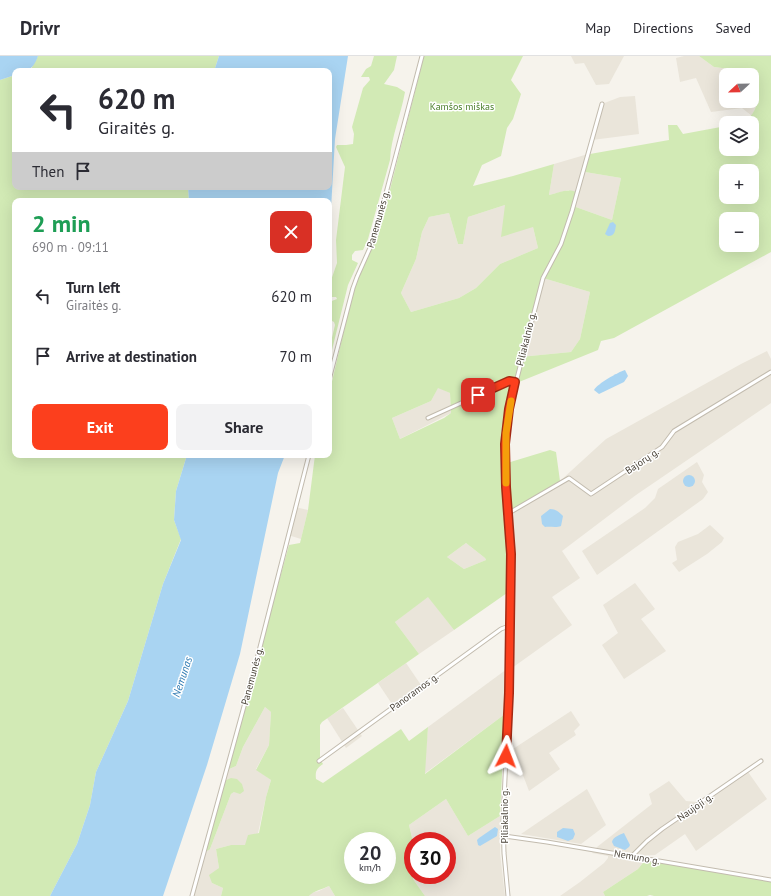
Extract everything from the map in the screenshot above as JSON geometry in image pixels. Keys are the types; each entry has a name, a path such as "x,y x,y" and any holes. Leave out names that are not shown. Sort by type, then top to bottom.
{"street":[{"name":"Panemunės g.","path":"332,368 353,288 374,239 422,56"},
{"name":"Piliakalnio g.","path":"508,896 504,836 504,792 509,693 511,548 505,461 506,433 509,409 515,382 543,278 561,244 572,211 602,104"},
{"name":"Bajorų g.","path":"508,513 569,478 591,494 662,447 674,431 771,372"},
{"path":"428,418 503,384 513,380 515,382"},
{"name":"Panemunės g.","path":"192,896 257,658 308,458"},
{"name":"Panoramos g.","path":"319,761 501,629 509,626"},
{"name":"Naujoji g.","path":"632,856 662,829 761,760"},
{"name":"Nemuno g.","path":"504,836 771,880"}],"shaded area":[{"path":"571,56 624,56 609,84 596,85 584,63 575,64"},
{"path":"684,56 699,56 714,67 722,68 719,68 719,108 742,108 711,112 696,78 680,82 676,58"},
{"path":"635,96 639,134 592,140 602,104 620,97"},
{"path":"742,108 755,108 752,116"},
{"path":"590,154 585,172 621,178 612,220 573,206 569,190 549,195 554,164"},
{"path":"505,205 533,227 538,248 500,264 476,288 459,298 411,312 401,293 416,259 422,232 429,217 449,213 458,244 463,244 468,217"},
{"path":"543,278 590,292 580,339 571,352 520,357"},
{"path":"767,351 771,359 771,403 636,495 562,551 580,578 552,597 572,625 512,668 515,585 512,509 560,481 606,439"},
{"path":"438,387 450,393 451,413 400,439 392,418 431,401"},
{"path":"697,462 704,475 702,482 708,492 703,499 597,575 582,551 645,508 655,498 658,489"},
{"path":"295,507 308,510 301,539 288,535"},
{"path":"710,525 724,538 722,542 707,554 679,572 672,563 677,560 675,547 678,542 698,534"},
{"path":"466,543 486,560 464,569 447,557"},
{"path":"635,583 655,609 641,619 666,651 624,679 602,645 618,633 603,605"},
{"path":"428,596 454,630 419,654 395,622"},
{"path":"406,663 423,688 396,710 378,683"},
{"path":"507,669 505,714 424,774 428,727"},
{"path":"265,707 271,712 269,745 256,769 271,780 258,833 246,845 231,845 216,849 219,868 212,883 223,888 221,896 192,896 204,849 210,849 231,794 234,792 224,781 227,770 236,766 243,747"},
{"path":"343,708 362,736 346,748 327,718"},
{"path":"571,711 580,725 574,731 576,735 549,753 560,769 529,791 513,749"},
{"path":"746,769 767,799 696,851 685,834 655,855 634,856 646,859 638,869 603,892 605,896 560,896 604,863 608,856 592,853 597,847 652,804 649,794 669,781 686,801 697,802"},
{"path":"587,789 606,825 581,844 521,834"},
{"path":"446,799 468,836 500,816 500,853 505,896 425,896 417,884 456,884 456,832 411,832 409,825"},
{"path":"329,886 335,896 309,896 311,893"}],"green space":[{"path":"38,56 219,56 215,68 32,68"},
{"path":"374,56 397,56 394,70 384,84 397,87 405,92 392,143 390,160 368,239 363,250 355,251 352,255 352,260 358,263 348,285 332,350 332,338 335,325 332,321 332,301 337,299 336,297 332,297 332,277 337,263 336,240 345,167 336,147 337,145 353,144 354,134 352,127 363,88 370,80 369,77 361,77 366,69 371,66"},
{"name":"Kamšos miškas","path":"424,56 523,56 511,80 521,94 513,119 507,128 501,156 482,165 473,186 554,164 549,195 566,191 576,192 573,206 612,220 621,178 585,172 590,154 669,140 668,125 677,125 683,134 719,127 719,156 759,156 759,116 751,116 756,108 759,108 759,68 714,67 699,56 771,56 771,252 614,338 601,341 598,350 519,382 509,422 507,463 550,450 556,452 560,481 503,515 506,527 507,593 454,630 428,597 395,622 419,654 322,722 320,725 320,759 323,764 317,770 316,779 323,783 401,729 409,741 428,727 425,774 505,714 500,816 468,836 446,799 409,825 411,832 404,832 404,884 417,884 425,896 335,896 329,886 316,891 309,896 221,896 223,888 212,883 209,875 219,868 216,849 231,845 245,845 248,835 259,833 271,780 256,770 269,745 271,712 265,707 243,747 236,766 227,770 289,545 300,543 308,510 315,458 332,458 332,381 353,292 383,217","holes":["505,205 501,237 533,227 538,248 500,264 476,288 459,298 411,312 401,293 416,259 422,232 429,217 449,213 458,244 463,244 468,217","543,278 590,292 580,339 571,352 520,357","438,388 450,393 451,413 444,418 400,439 392,418 431,401","466,543 485,558 486,560 464,569 447,557"]},
{"path":"12,76 12,190 188,190 189,198 12,198 12,458 186,458 176,491 174,520 181,539 163,584 128,701 96,772 90,805 77,844 50,896 0,896 0,80"},
{"path":"231,778 237,779 242,784 244,791 240,794 234,792 231,794 210,849 207,851 204,849 212,829 224,781"},
{"path":"646,859 771,880 771,896 605,896 603,892 638,869"}],"water":[{"path":"0,56 38,56 31,68 12,68 12,76 0,80"},
{"path":"219,56 348,56 335,139 332,198 189,198 188,190 332,190 332,68 215,68"},
{"path":"613,222 616,225 615,231 612,235 608,236 605,234 610,223"},
{"path":"625,370 628,376 624,382 599,394 594,390 608,378"},
{"name":"Nemunas","path":"186,458 284,458 278,473 240,654 207,765 163,896 50,896 77,844 90,805 96,772 128,701 163,584 181,540 174,520 176,491"},
{"path":"689,475 693,477 695,481 693,485 689,487 685,485 683,481 685,477"},
{"path":"550,509 556,510 563,516 561,526 545,527 542,524 541,516"},
{"path":"495,827 498,829 497,836 480,846 478,845 477,840"},
{"path":"563,828 573,829 575,834 573,839 568,841 557,837 557,832"},
{"path":"624,833 630,845 625,850 614,846 612,842 615,837"}],"slow traffic":[{"path":"506,483 506,433 511,401"}],"route":[{"path":"478,395 509,381 513,380 515,382 509,409 505,444 506,487 511,543 509,693 506,756"}]}
